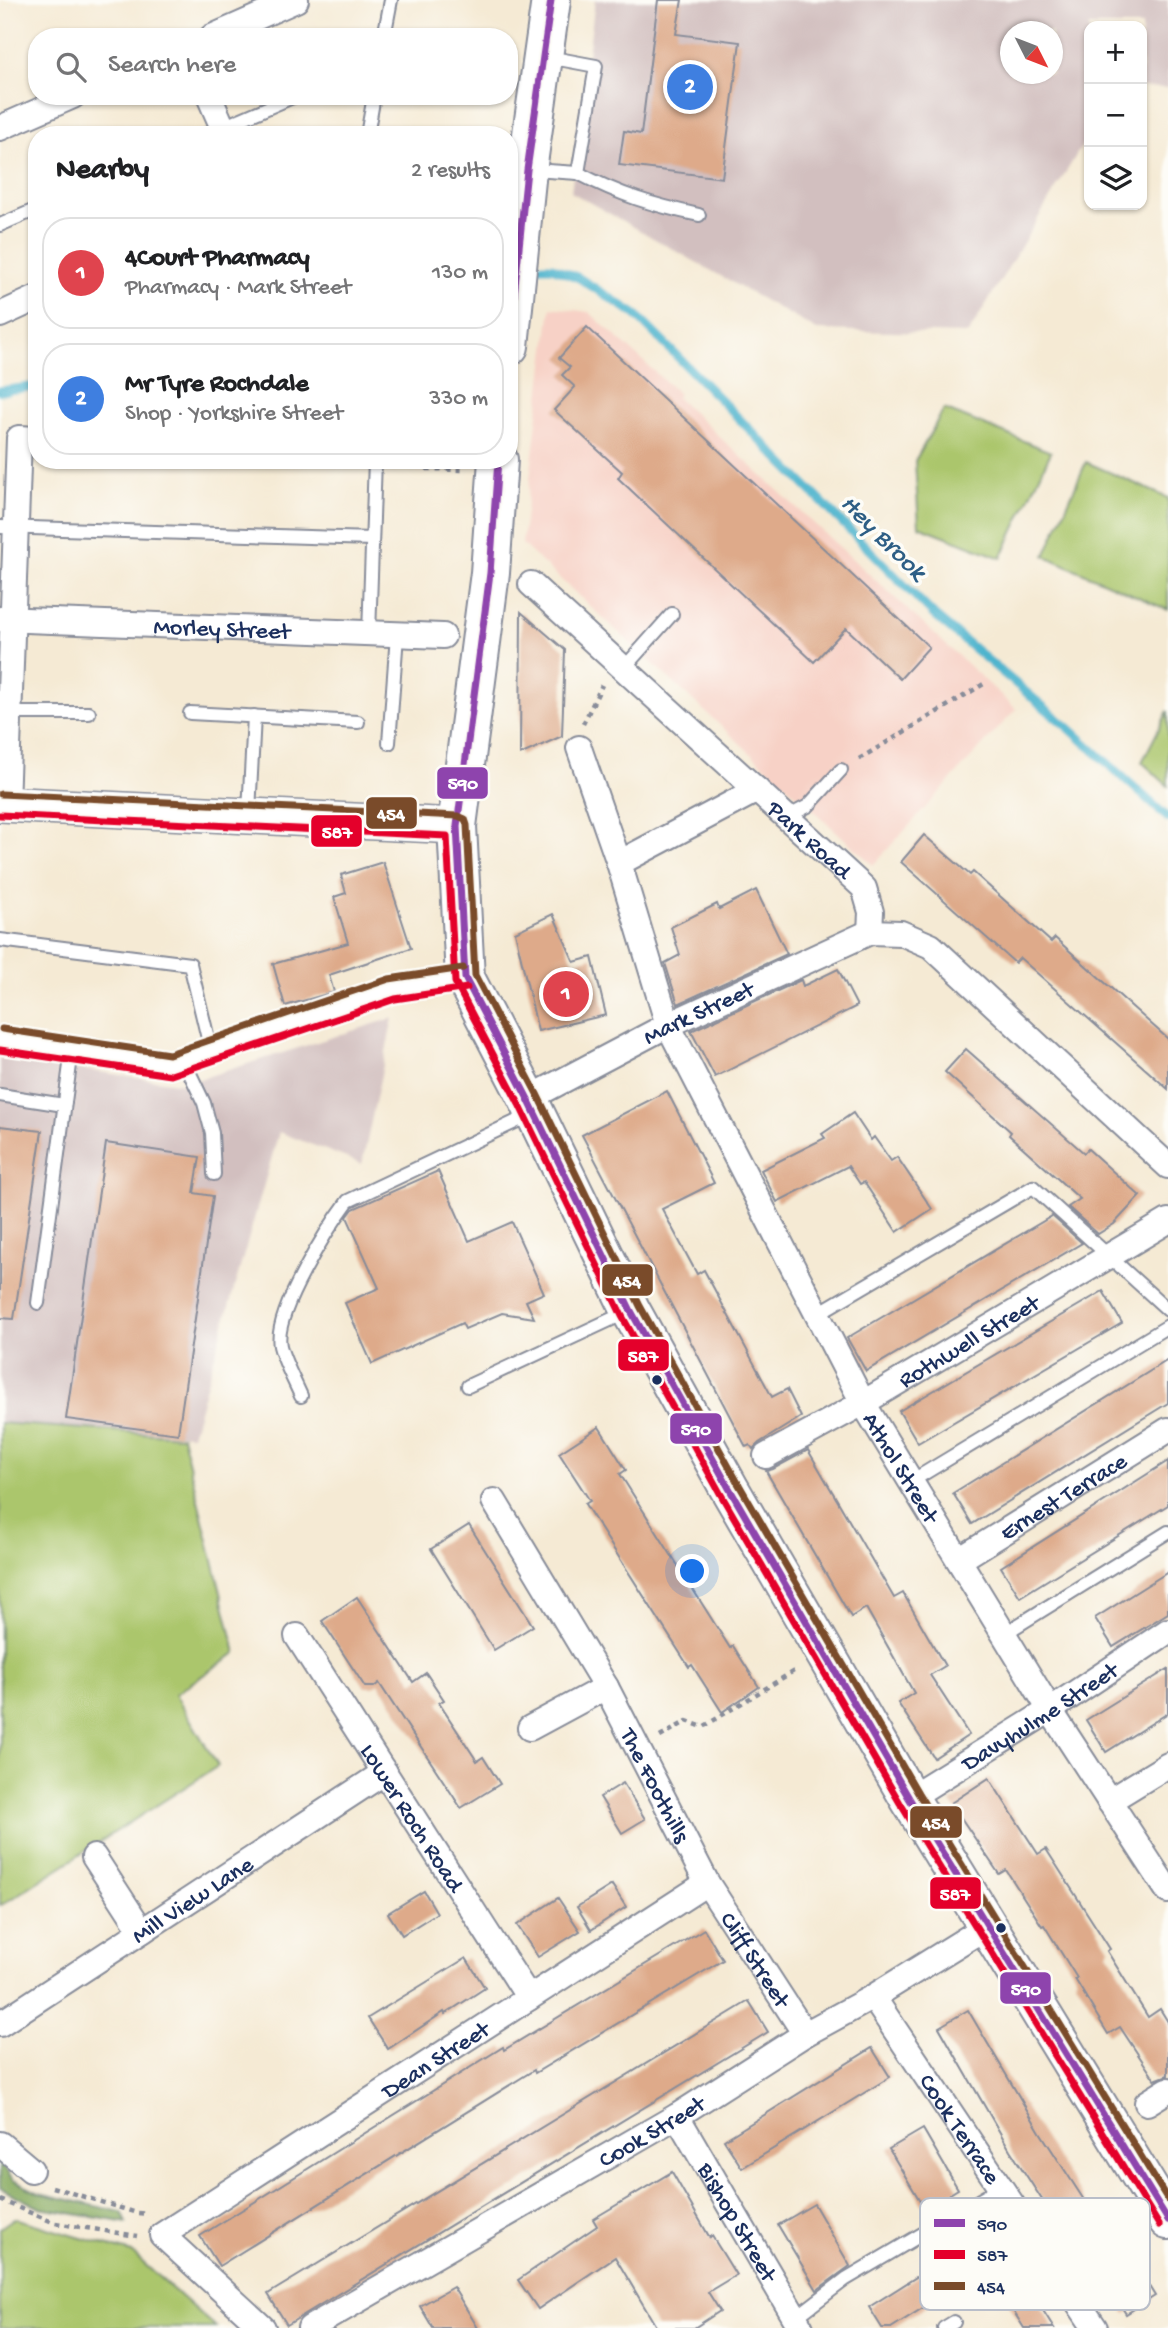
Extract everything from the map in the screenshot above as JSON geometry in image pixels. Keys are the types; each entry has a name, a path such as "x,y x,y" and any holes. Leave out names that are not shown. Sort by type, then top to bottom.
{"highway":[{"path":"518,259 527,170 551,0"},
{"path":"498,469 490,573 457,826 465,978 532,1106 631,1311 729,1488 909,1798 1168,2220"}],"main road":[{"path":"3,804 457,826"}],"street":[{"path":"232,28 296,0"},
{"path":"0,128 39,124 62,105"},
{"path":"211,105 216,126"},
{"path":"0,315 28,302"},
{"path":"3,804 9,713 7,527 28,438"},
{"name":"Park Road","path":"531,584 864,888 871,912 870,932"},
{"name":"Morley Street","path":"6,619 443,636"},
{"name":"Athol Street","path":"579,748 619,863 668,1025 863,1403 1050,1710 1168,1891"},
{"path":"619,863 757,790"},
{"path":"870,932 901,933 931,946 1168,1166"},
{"name":"Mark Street","path":"532,1106 668,1025 870,932"},
{"path":"0,1039 170,1065 392,989 465,978"},
{"name":"Rothwell Street","path":"766,1456 863,1403 1168,1222"},
{"name":"Ernest Terrace","path":"960,1560 1168,1430"},
{"name":"The Foothills","path":"494,1502 606,1687 707,1883"},
{"name":"Davyhulme Street","path":"909,1798 1050,1710 1168,1631"},
{"name":"Lower Roch Road","path":"297,1636 529,1998"},
{"path":"530,1728 606,1687"},
{"path":"1109,1801 1168,1765"},
{"name":"Mill View Lane","path":"0,2024 385,1772"},
{"path":"94,1857 142,1931"},
{"name":"Dean Street","path":"162,2235 707,1883"},
{"name":"Cliff Street","path":"707,1883 805,2034"},
{"name":"Cook Street","path":"310,2328 677,2116 805,2034 873,1997 989,1926"},
{"name":"Cook Terrace","path":"873,1997 1010,2198"},
{"path":"1147,2103 1168,2090"},
{"name":"Bishop Street","path":"677,2116 798,2323"},
{"path":"0,2144 31,2170"},
{"path":"162,2235 263,2328"},
{"name":"Cook Terrace","path":"1083,2310 1095,2328"}],"lane":[{"path":"386,28 391,0"},
{"path":"544,57 596,66 578,173"},
{"path":"231,126 276,105"},
{"path":"369,126 372,105"},
{"path":"527,170 578,173 615,193 652,205 699,215"},
{"path":"0,225 28,213"},
{"path":"369,634 375,469"},
{"path":"7,527 372,539"},
{"path":"620,664 672,614"},
{"path":"389,743 397,635"},
{"path":"9,713 89,713"},
{"path":"190,713 358,722"},
{"path":"249,816 254,716"},
{"path":"787,817 808,806 841,770"},
{"path":"0,940 190,964 211,1051"},
{"path":"38,1303 72,1050"},
{"path":"184,1060 204,1103 212,1133 214,1174"},
{"path":"0,1095 64,1105"},
{"path":"301,1396 279,1344 285,1309 330,1225 348,1201 532,1106"},
{"path":"817,1314 1033,1188 1168,1310"},
{"path":"468,1386 631,1311"},
{"path":"910,1482 1168,1326"},
{"path":"1004,1634 1168,1532"},
{"path":"982,2198 1002,2186"},
{"path":"798,2323 846,2279 920,2235"}],"path":[{"path":"579,748 578,736 620,664"},
{"path":"841,770 987,682"},
{"path":"639,1750 687,1721 703,1727 824,1652"},
{"path":"0,2200 55,2223 132,2236 162,2235 154,2215 137,2213 51,2186 31,2170"}],"shaded area":[{"path":"595,0 1168,0 1168,88 1147,87 1147,21 1084,21 1084,142 968,334 817,330 571,192"},
{"path":"551,307 589,312 679,394 676,397 1016,709 873,865 522,544"},
{"path":"393,1018 362,1164 279,1132 192,1435 0,1423 0,1058 184,1084"}],"green space":[{"path":"944,409 1051,452 1001,558 919,526 915,461"},
{"path":"1086,462 1168,498 1168,610 1045,556"},
{"path":"1168,711 1168,786 1142,762"},
{"path":"0,1423 182,1436 236,1653 175,1694 218,1766 0,1906"},
{"path":"0,2162 13,2180 39,2193 122,2212 127,2223 40,2208 0,2188"},
{"path":"14,2218 132,2253 216,2328 0,2328 0,2228"}],"building":[{"path":"658,0 682,0 676,34 740,42 722,178 619,165 624,131 641,134"},
{"path":"587,327 929,647 900,679 846,628 814,662 618,478 622,472 554,410 575,387 562,375 570,367 559,358"},
{"path":"521,612 565,650 562,736 520,755"},
{"path":"924,835 970,875 973,872 1051,942 1055,938 1168,1039 1168,1089 1020,958 1015,963 901,862"},
{"path":"383,862 411,948 329,975 334,992 285,1006 273,964 348,943 334,897 346,893 341,875"},
{"path":"756,890 787,954 678,1004 665,963 680,955 671,927 717,904 719,909"},
{"path":"553,914 574,962 592,957 606,1015 538,1031 515,932"},
{"path":"838,969 857,1006 715,1077 691,1031 801,980 803,986"},
{"path":"966,1049 1084,1153 1088,1149 1140,1196 1114,1224 1098,1234 1068,1207 1080,1199 945,1072"},
{"path":"667,1091 714,1183 662,1209 697,1274 704,1270 772,1397 787,1389 801,1417 753,1449 750,1445 746,1447 582,1135"},
{"path":"853,1113 871,1140 874,1137 891,1161 897,1157 932,1209 897,1232 864,1182 860,1184 848,1166 777,1202 761,1170 825,1138 822,1134"},
{"path":"0,1126 42,1131 14,1319 0,1318"},
{"path":"106,1143 200,1157 194,1193 213,1196 178,1434 66,1419"},
{"path":"438,1171 469,1241 512,1222 544,1293 526,1301 534,1318 502,1313 465,1329 462,1323 372,1364 345,1303 379,1288 347,1217 353,1209"},
{"path":"1052,1216 1082,1243 866,1371 847,1338"},
{"path":"1103,1291 1122,1323 918,1443 899,1411"},
{"path":"1168,1360 1168,1403 972,1524 953,1493"},
{"path":"599,1427 626,1470 620,1474 730,1648 733,1646 759,1687 722,1712 692,1665 689,1667 585,1504 590,1501 559,1453"},
{"path":"808,1450 894,1598 903,1593 945,1666 930,1675 969,1735 934,1758 898,1703 914,1693 866,1608 851,1617 766,1471"},
{"path":"1168,1461 1168,1505 1020,1597 1001,1567"},
{"path":"469,1525 533,1626 494,1650 431,1549"},
{"path":"1168,1572 1168,1613 1113,1647 1095,1618"},
{"path":"357,1597 413,1682 426,1673 444,1700 439,1703 477,1761 483,1757 500,1784 461,1808 379,1683 374,1687 365,1687 322,1621"},
{"path":"1168,1669 1168,1713 1106,1752 1086,1720"},
{"path":"989,1778 1038,1854 1046,1849 1110,1949 1107,1951 1148,2017 1160,2009 1168,2022 1168,2075 1155,2080 1120,2027 1108,2034 1044,1925 1042,1926 1006,1870 999,1874 951,1803"},
{"path":"623,1783 645,1819 622,1833 600,1797"},
{"path":"612,1885 626,1907 591,1930 577,1907"},
{"path":"424,1891 437,1913 402,1935 388,1913"},
{"path":"558,1898 580,1931 538,1957 517,1925"},
{"path":"704,1929 723,1960 535,2073 534,2070 219,2266 200,2236 503,2047 504,2050"},
{"path":"466,1958 485,1988 388,2049 368,2018"},
{"path":"749,2001 768,2032 287,2325 268,2294"},
{"path":"968,2010 1040,2132 1083,2198 1041,2198 939,2027"},
{"path":"872,2048 890,2077 742,2168 724,2140"},
{"path":"923,2129 958,2189 943,2198 920,2198 920,2201 889,2149"},
{"path":"672,2172 710,2238 712,2236 736,2275 708,2292 720,2311 694,2328 657,2328 615,2257 538,2309 518,2280 597,2226 593,2219"},
{"path":"814,2204 850,2266 817,2290 778,2225"},
{"path":"920,2275 920,2310 891,2328 882,2328 869,2307"},
{"path":"453,2287 478,2328 433,2328 420,2306"},
{"path":"1013,2310 1043,2310 1054,2328 1024,2328"}],"waterway":[{"name":"Hey Brook","path":"525,267 552,267 579,278 635,314 935,616 1070,729 1168,818"},
{"name":"Hey Brook","path":"0,391 28,387"}],"transit line":[{"name":"590","path":"518,257 527,170 551,0"},
{"name":"590","path":"497,469 490,573 457,826 465,978 528,1099 631,1311 729,1488 909,1798 1168,2220"},
{"name":"454","path":"1,794 458,816 465,819 475,975 537,1094 640,1306 738,1483 918,1793 1168,2200"},
{"name":"587","path":"0,815 447,836 455,982 519,1104 622,1316 720,1493 900,1803 1142,2198"},
{"name":"454","path":"2,1029 169,1054 389,979 463,968"},
{"name":"587","path":"0,1050 171,1075 395,999 467,988"},
{"name":"587","path":"1150,2210 1159,2225"}],"place":[{"name":"Mr Tyre Rochdale","path":"690,87"},
{"name":"4Court Pharmacy","path":"566,994"}]}
